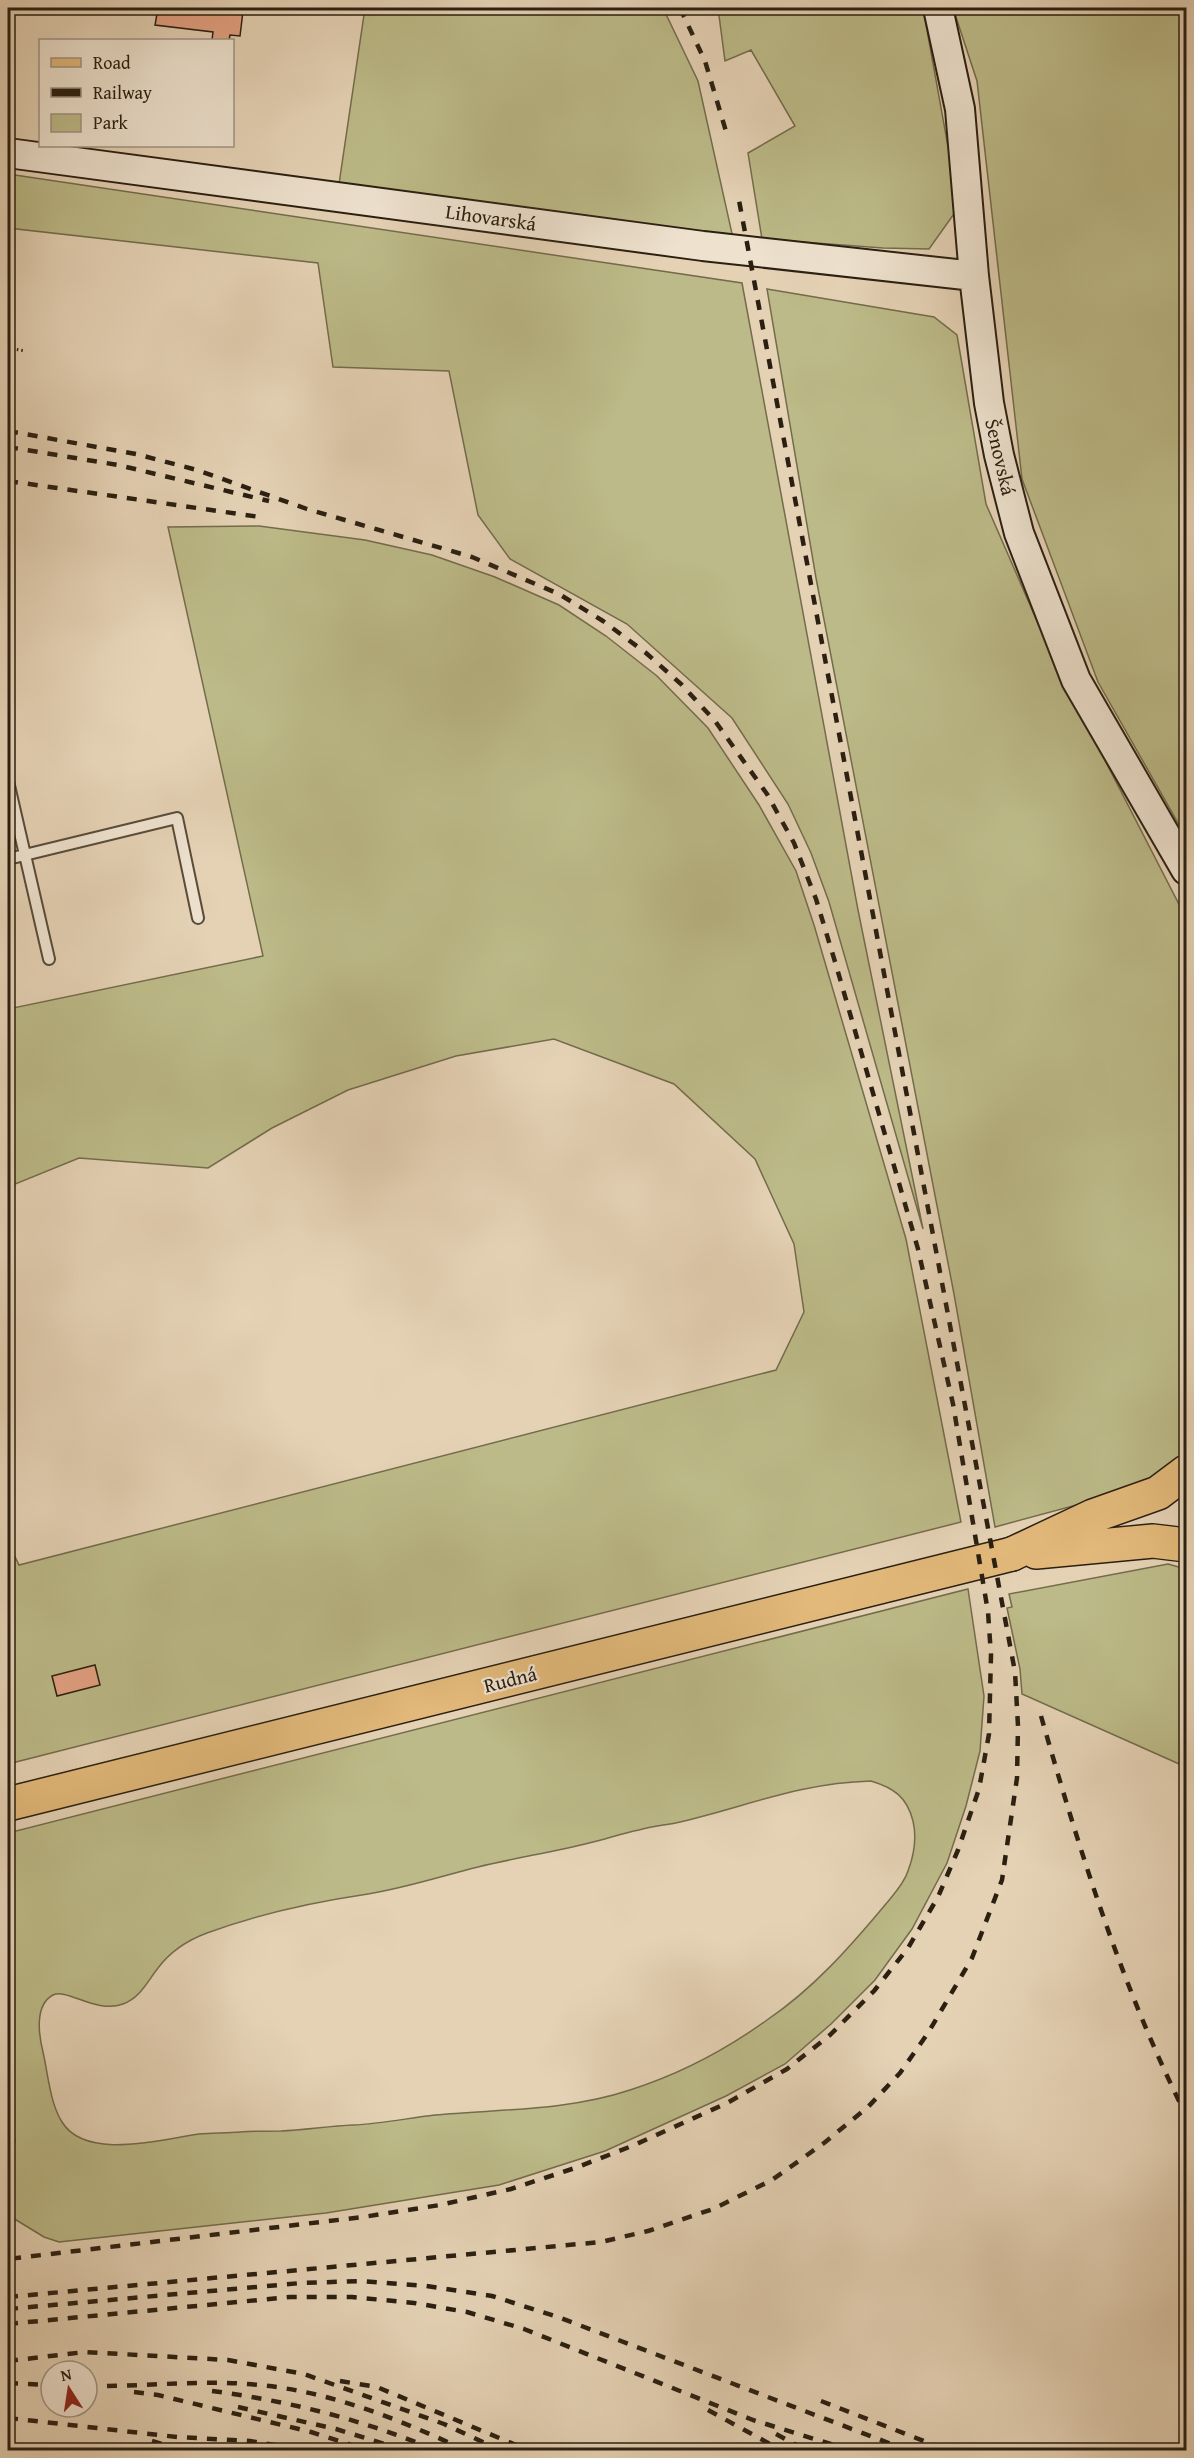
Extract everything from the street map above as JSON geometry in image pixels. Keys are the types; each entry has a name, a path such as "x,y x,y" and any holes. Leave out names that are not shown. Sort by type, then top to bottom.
{"main road":[{"path":"1098,1531 1158,1493 1186,1472"},
{"path":"1098,1531 1186,1493"},
{"path":"1098,1531 1186,1526"},
{"path":"1098,1531 1186,1545"},
{"name":"Rudná","path":"8,1804 1098,1531"}],"street":[{"name":"Šenovská","path":"938,8 960,109 974,276 989,403 999,455 1019,533 1076,680 1186,870"},
{"name":"Lihovarská","path":"8,153 704,246 974,276"}],"lane":[{"path":"8,781 49,959"},
{"path":"8,859 177,818 198,918"}],"path":[{"path":"8,348 25,351"}],"green space":[{"path":"365,8 663,8 698,81 733,238 339,184"},
{"path":"718,8 923,8 949,152 956,211 929,249 762,239 748,153 795,126 751,50 725,61"},
{"path":"953,8 1186,8 1186,837 1098,682 1022,479 977,81"},
{"path":"8,174 742,283 858,910 923,1229 829,902 811,853 788,804 732,718 627,624 510,559 478,515 449,371 333,367 318,263 8,228"},
{"path":"767,289 934,317 957,335 986,504 1067,690 1186,918 1186,1223 1182,1272 1186,1308 1186,1454 1176,1468 1147,1486 995,1527 954,1294 816,578"},
{"path":"259,526 365,540 432,555 495,577 559,605 606,636 657,676 708,728 759,805 796,871 814,925 906,1239 961,1522 8,1764 8,1542 19,1565 776,1370 804,1312 794,1244 755,1159 674,1084 554,1039 456,1056 348,1090 272,1128 208,1168 79,1158 8,1187 8,1009 263,956 168,527"},
{"path":"1168,1564 1186,1569 1186,1767 1022,1694 1020,1669 1007,1608 1012,1607 1009,1594"},
{"path":"968,1589 984,1696 980,1751 966,1806 947,1863 912,1929 875,1980 831,2024 785,2064 726,2096 605,2151 499,2185 326,2213 59,2242 44,2237 8,2215 8,2168 15,2141 8,2107 8,1833","holes":["871,1781 893,1790 903,1800 914,1827 915,1840 912,1859 898,1889 844,1952 784,2008 734,2042 666,2077 606,2097 558,2106 435,2115 290,2130 199,2134 146,2143 106,2144 88,2141 73,2134 58,2114 50,2088 39,2030 40,2013 47,2000 53,1995 66,1995 103,2006 123,2004 139,1994 163,1962 186,1943 226,1926 266,1914 396,1889 478,1867 680,1822 820,1786"]}],"building":[{"path":"158,8 218,8 243,11 240,36 230,35 229,39 212,39 213,32 155,25"},
{"path":"95,1665 100,1685 57,1696 52,1676"}],"railway":[{"path":"680,8 705,61 728,138"},
{"path":"8,2297 601,2242 648,2231 713,2209 772,2180 824,2143 868,2107 900,2073 928,2033 972,1958 1002,1880 1017,1778 1018,1726 1015,1672 738,195"},
{"path":"8,431 136,454 197,470 307,509 472,557 559,594 603,621 646,653 681,684 715,721 767,794 794,843 816,899 836,965 918,1249 953,1404 988,1612 991,1655 989,1734 979,1789 958,1850 938,1897 908,1948 874,1991 830,2035 787,2069 727,2103 632,2146 511,2189 440,2205 363,2217 8,2259"},
{"path":"8,447 118,465 269,501"},
{"path":"8,481 260,517"},
{"path":"1041,1716 1087,1869 1122,1969 1186,2115"},
{"path":"8,2309 301,2283 361,2281 426,2286 492,2296 558,2317 907,2450"},
{"path":"8,2324 290,2297 352,2297 414,2303 467,2312 524,2329 753,2420 850,2450"},
{"path":"8,2361 85,2352 228,2360 304,2374 444,2424 500,2450"},
{"path":"340,2381 377,2387 528,2450"},
{"path":"8,2383 39,2384"},
{"path":"99,2386 207,2383 276,2387 359,2407 386,2416 465,2450"},
{"path":"212,2391 269,2400 326,2413 435,2450"},
{"path":"134,2392 158,2395 311,2432 367,2450"},
{"path":"821,2401 947,2450"},
{"path":"238,2407 336,2429 404,2450"},
{"path":"708,2410 781,2450"},
{"path":"8,2418 177,2437 250,2441 305,2450"},
{"path":"776,2434 806,2450"},
{"path":"152,2441 182,2450"},
{"path":"8,2446 22,2450"}]}
